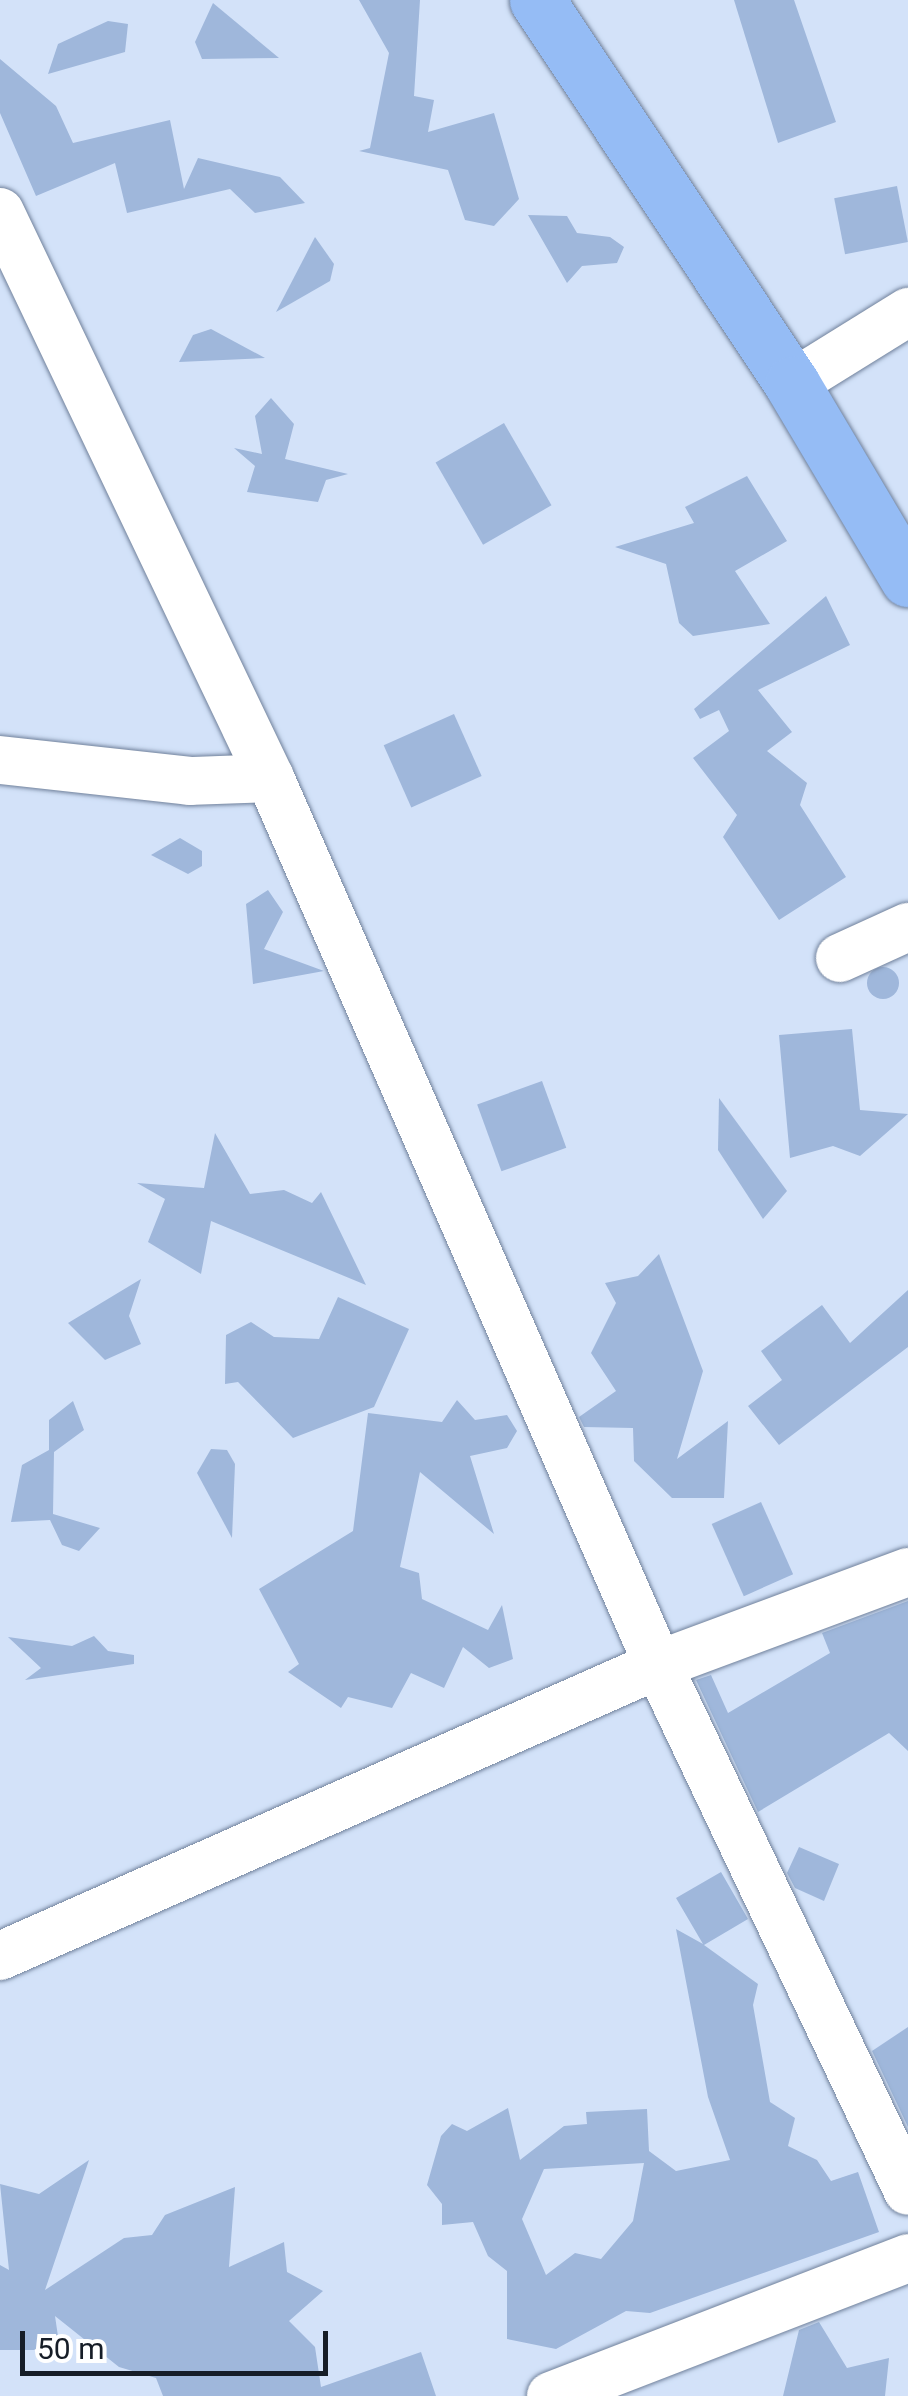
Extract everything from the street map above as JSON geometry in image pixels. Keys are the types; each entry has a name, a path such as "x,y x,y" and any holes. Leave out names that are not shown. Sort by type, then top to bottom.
{"highway":[{"path":"536,0 792,384 908,579"}],"street":[{"path":"0,212 270,778 658,1665 908,2191"},
{"path":"792,384 908,312"},
{"path":"0,760 190,781 270,778"},
{"path":"840,958 908,928"},
{"path":"0,1956 658,1665 908,1572"},
{"path":"551,2396 908,2258"}],"building":[{"path":"359,0 420,0 414,96 434,100 428,132 494,113 519,199 494,226 465,220 448,170 359,151 370,148 389,53"},
{"path":"734,0 794,0 836,122 778,143"},
{"path":"213,3 279,58 202,59 195,42"},
{"path":"108,21 128,24 125,52 48,74 58,44"},
{"path":"0,59 56,106 73,143 170,120 184,189 198,158 280,177 305,203 255,213 230,189 127,213 115,163 36,196 0,113"},
{"path":"897,186 908,242 845,254 834,198"},
{"path":"528,215 567,216 577,233 610,237 624,247 617,263 582,266 567,283"},
{"path":"315,237 334,264 330,281 276,312"},
{"path":"211,329 265,358 179,362 193,335"},
{"path":"271,398 294,424 285,459 348,474 326,480 318,502 247,492 255,466 234,448 262,454 255,416"},
{"path":"504,423 552,505 483,545 436,462"},
{"path":"747,476 787,541 735,571 770,624 693,636 679,623 666,564 615,547 694,523 685,507"},
{"path":"826,596 850,645 758,690 792,732 767,751 807,783 800,805 846,877 779,920 723,837 737,815 693,758 729,731 719,710 700,719 694,709"},
{"path":"454,714 482,776 411,807 384,745"},
{"path":"180,838 202,851 202,866 188,874 151,855"},
{"path":"268,890 283,912 264,949 324,971 253,984 246,904"},
{"path":"883,967 894,972 899,983 894,994 883,999 872,994 867,983 872,972"},
{"path":"852,1029 860,1110 908,1114 860,1156 833,1146 790,1158 779,1035"},
{"path":"542,1081 566,1148 501,1171 477,1105"},
{"path":"719,1098 787,1191 763,1219 718,1150"},
{"path":"215,1133 250,1194 284,1190 312,1203 321,1192 366,1285 211,1221 201,1274 148,1242 165,1199 137,1183 204,1188"},
{"path":"659,1254 703,1371 677,1459 728,1421 724,1498 672,1498 634,1461 633,1428 584,1427 579,1417 616,1391 591,1353 616,1303 605,1283 638,1276"},
{"path":"141,1279 129,1316 141,1344 105,1360 68,1323"},
{"path":"908,1290 908,1347 779,1445 748,1406 782,1380 761,1351 822,1305 850,1343"},
{"path":"338,1297 409,1329 374,1407 293,1438 238,1382 225,1384 226,1335 251,1322 274,1337 319,1339"},
{"path":"457,1400 475,1420 507,1415 517,1431 507,1448 470,1456 494,1534 420,1472 400,1567 419,1573 422,1599 488,1630 502,1605 513,1659 489,1668 463,1647 444,1688 411,1673 392,1708 348,1697 341,1708 288,1672 299,1664 259,1589 353,1531 368,1413 442,1422"},
{"path":"73,1401 84,1430 54,1452 53,1514 100,1528 79,1551 62,1545 50,1520 11,1522 22,1465 49,1450 49,1420"},
{"path":"211,1449 227,1450 235,1464 232,1538 197,1473"},
{"path":"761,1502 793,1574 744,1596 712,1524"},
{"path":"908,1601 908,1751 889,1733 758,1812 696,1680 711,1675 728,1713 830,1653 822,1633"},
{"path":"94,1636 108,1651 134,1655 134,1664 25,1680 41,1668 8,1637 72,1646"},
{"path":"799,1847 839,1864 824,1901 795,1888 787,1873"},
{"path":"721,1872 748,1919 704,1945 758,1984 753,2005 770,2102 795,2118 788,2146 817,2160 831,2181 858,2172 879,2232 650,2313 626,2311 556,2349 507,2339 507,2271 488,2256 473,2222 442,2225 442,2204 427,2185 441,2136 452,2124 467,2131 508,2108 520,2160 564,2126 587,2124 586,2112 647,2109 649,2151 676,2171 730,2160 708,2097 676,1929 703,1944 676,1898","holes":["644,2163 633,2221 601,2259 575,2253 546,2275 522,2219 544,2169"]},
{"path":"908,2027 908,2127 872,2051"},
{"path":"89,2160 45,2290 124,2238 152,2235 165,2215 235,2187 229,2267 284,2242 287,2272 323,2291 289,2321 315,2347 321,2387 421,2352 436,2396 163,2396 156,2378 119,2367 55,2316 60,2350 25,2350 22,2360 20,2350 0,2350 0,2265 9,2270 0,2184 39,2194"},
{"path":"819,2322 847,2368 889,2358 885,2396 783,2396 799,2330"}]}
